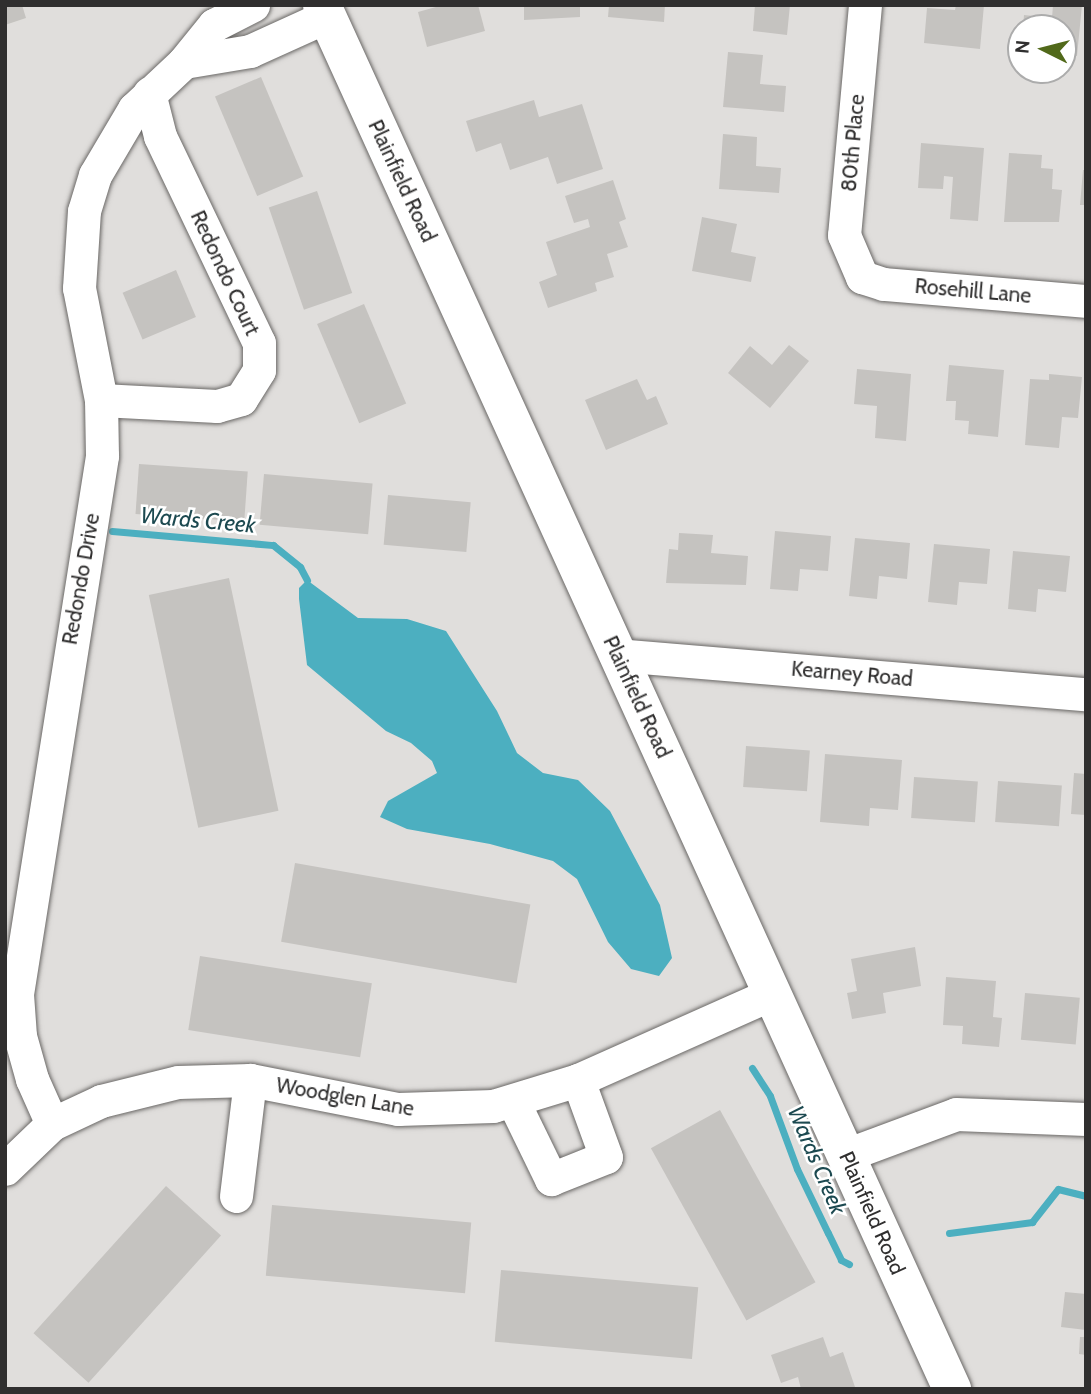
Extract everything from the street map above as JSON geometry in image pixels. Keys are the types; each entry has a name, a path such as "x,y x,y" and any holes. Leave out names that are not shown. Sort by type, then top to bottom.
{"main road":[{"name":"Plainfield Road","path":"325,11 952,1389"}],"street":[{"name":"Redondo Drive","path":"52,1124 32,1079 20,1036 15,948 102,456 101,401 79,288 83,211 112,140 149,93 184,62 214,25 253,5"},
{"name":"80th Place","path":"862,277 844,235 865,5"},
{"path":"184,62 250,51 325,11"},
{"name":"Redondo Court","path":"101,401 217,406 241,399 259,370 259,343 160,136 149,93"},
{"name":"Rosehill Lane","path":"862,277 884,284 1086,301"},
{"name":"Kearney Road","path":"617,655 1086,694"},
{"name":"Woodglen Lane","path":"5,1169 52,1124 101,1101 178,1082 250,1080 397,1109 442,1111 513,1101 578,1080 773,993"},
{"path":"236,1196 250,1080"},
{"path":"513,1101 551,1179 606,1157 578,1080"},
{"path":"846,1155 956,1114 1086,1119"}],"water":[{"path":"307,580 358,618 407,619 446,631 497,711 517,753 543,773 578,780 610,811 660,905 672,958 659,976 631,969 608,942 577,879 553,861 490,844 407,829 380,817 388,801 437,773 432,761 411,743 386,731 307,665 299,588"}],"building":[{"path":"5,5 22,5 26,18 5,25"},
{"path":"443,5 478,5 485,31 427,47 418,12"},
{"path":"524,5 580,5 580,17 524,20"},
{"path":"609,5 665,5 664,22 608,17"},
{"path":"755,5 790,5 787,35 753,31"},
{"path":"956,5 984,5 980,49 924,43 927,8 955,10"},
{"path":"1053,5 1082,5 1077,56 1077,14 1052,14"},
{"path":"728,52 763,55 760,84 786,86 784,112 723,107"},
{"path":"261,77 303,176 257,196 215,97"},
{"path":"534,100 539,117 582,104 603,169 557,184 548,157 510,170 501,143 476,152 466,121"},
{"path":"723,134 757,137 756,166 781,168 779,193 719,189"},
{"path":"921,143 984,148 978,221 950,219 953,177 944,176 943,189 918,188"},
{"path":"1009,153 1042,155 1041,168 1053,169 1052,189 1062,190 1059,222 1004,222"},
{"path":"1083,170 1086,170 1086,205 1080,205"},
{"path":"613,180 626,219 619,222 628,247 607,254 614,277 595,283 597,291 548,308 539,282 557,275 546,242 590,227 588,219 574,223 565,196"},
{"path":"317,191 352,293 304,310 269,208"},
{"path":"702,217 737,224 731,252 756,257 751,282 692,271"},
{"path":"176,270 196,317 143,340 123,293"},
{"path":"364,304 406,403 359,423 317,324"},
{"path":"789,345 809,361 770,408 728,373 750,346 772,365"},
{"path":"949,365 1004,370 998,437 968,434 969,421 955,420 956,401 946,401"},
{"path":"857,369 911,374 906,441 875,438 877,406 854,404"},
{"path":"1049,374 1082,377 1078,418 1062,417 1059,448 1025,445 1030,379 1049,380"},
{"path":"637,379 647,400 656,396 668,424 606,450 585,400"},
{"path":"139,464 248,472 244,521 136,514"},
{"path":"264,474 373,483 368,534 260,525"},
{"path":"388,495 471,502 466,552 384,545"},
{"path":"775,531 831,536 828,571 800,569 798,591 770,589"},
{"path":"679,533 713,535 711,553 748,556 746,585 666,583 669,549 678,550"},
{"path":"855,538 910,543 907,579 879,576 877,599 849,596"},
{"path":"934,544 990,549 987,584 959,582 957,605 928,602"},
{"path":"1013,551 1070,556 1066,592 1038,589 1036,612 1008,609"},
{"path":"229,578 278,811 198,828 149,595"},
{"path":"746,746 810,750 807,791 743,787"},
{"path":"825,754 902,760 898,810 870,808 869,826 820,822"},
{"path":"1074,773 1086,774 1086,815 1071,814"},
{"path":"914,777 978,781 975,822 911,818"},
{"path":"998,781 1062,785 1059,826 995,822"},
{"path":"295,863 530,905 516,983 281,942"},
{"path":"915,947 921,986 883,993 886,1013 852,1019 847,993 857,991 851,959"},
{"path":"200,956 372,983 360,1057 188,1030"},
{"path":"946,977 996,981 993,1017 1002,1018 999,1047 962,1044 963,1026 943,1025"},
{"path":"1025,993 1080,998 1076,1045 1021,1040"},
{"path":"720,1110 816,1282 746,1321 651,1148"},
{"path":"166,1186 221,1236 89,1383 34,1333"},
{"path":"272,1205 471,1222 465,1293 266,1276"},
{"path":"501,1270 698,1287 692,1359 495,1342"},
{"path":"1065,1292 1086,1294 1086,1330 1061,1327"},
{"path":"823,1337 830,1357 843,1352 855,1387 801,1389 798,1377 781,1383 771,1355"},
{"path":"1080,1337 1086,1337 1086,1355 1079,1354"}],"waterway":[{"name":"Wards Creek","path":"112,531 273,545 300,567 307,580"},
{"name":"Wards Creek","path":"752,1068 770,1096 797,1169 841,1260 849,1264"},
{"name":"Wards Creek","path":"949,1233 1032,1222 1058,1189 1086,1196"}]}
